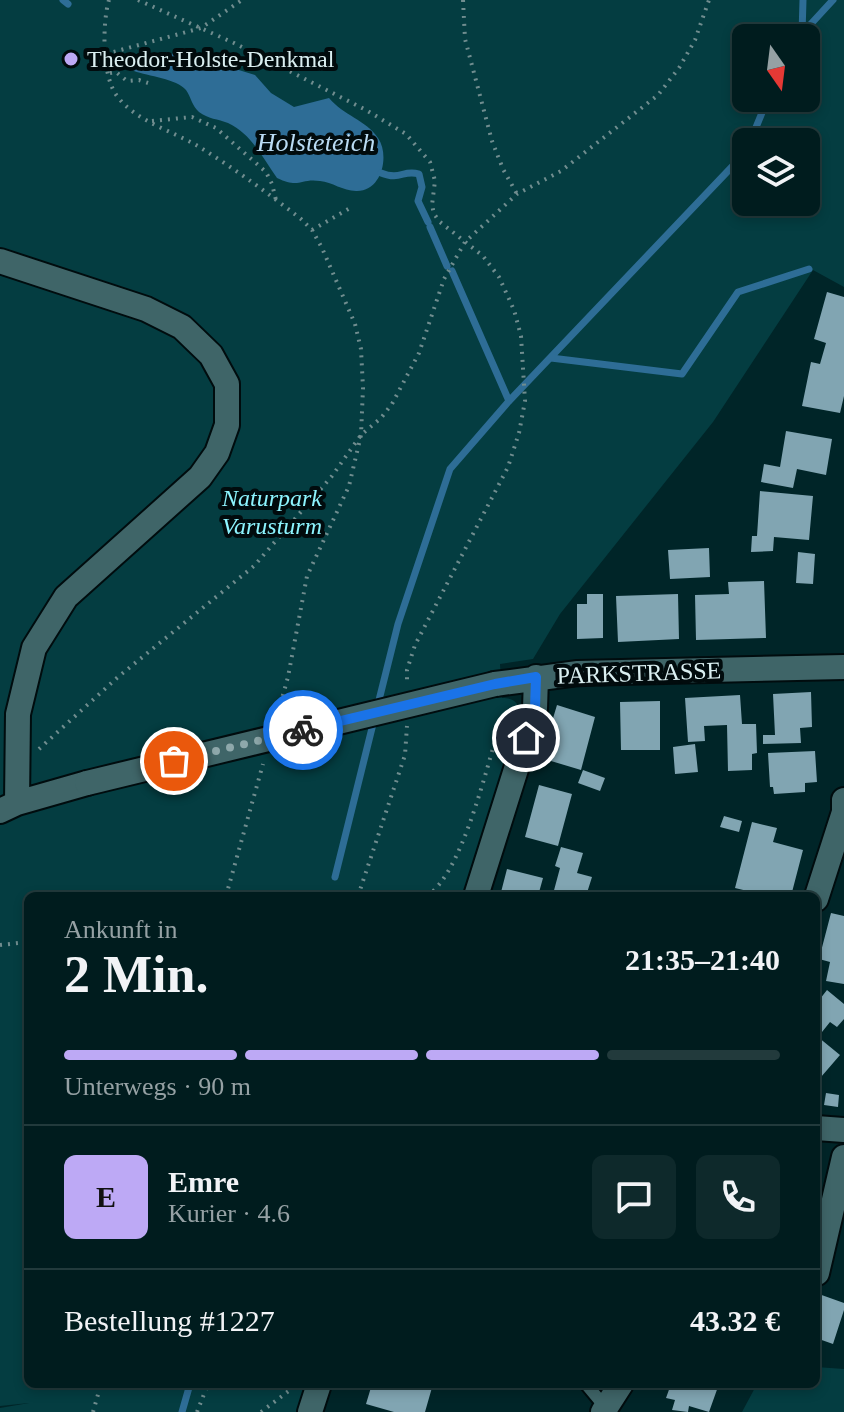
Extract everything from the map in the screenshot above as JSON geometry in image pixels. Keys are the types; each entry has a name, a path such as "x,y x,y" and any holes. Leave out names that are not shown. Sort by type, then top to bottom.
{"street":[{"path":"0,261 146,309 182,327 211,355 227,384 227,425 209,465 200,477 66,597 34,648 18,714 17,770 9,807"},
{"name":"PARKSTRASSE","path":"9,807 87,783 495,684 536,677 578,673 844,667"},
{"path":"477,892 535,709 536,677"},
{"path":"818,892 844,812 844,800"},
{"path":"820,1128 844,1130"},
{"path":"820,1260 844,1157"},
{"path":"310,1412 318,1388"},
{"path":"604,1410 618,1388"}],"lane":[{"path":"589,1388 604,1410"}],"path":[{"path":"109,0 104,22 106,54 111,86 118,97 150,122 199,146 276,200 312,230 355,324 361,349 361,435 349,486 307,576 288,677 275,721"},
{"path":"138,0 366,110 406,134 430,162 435,181 434,214 483,256 499,277 514,310 521,336 525,401 508,467 415,645 407,670 407,685"},
{"path":"106,54 201,28 242,0"},
{"path":"463,0 465,39 492,141 517,194"},
{"path":"17,770 118,677 254,566 332,476 361,435 381,418 408,377 444,279 465,242 517,194 561,171 658,95 695,40 709,0"},
{"path":"109,73 116,72 127,81 148,83"},
{"path":"150,122 192,117 216,128 266,172 276,200"},
{"path":"312,230 350,208"},
{"path":"433,892 446,877 460,849 500,725 512,705"},
{"path":"359,892 405,755 407,716"},
{"path":"227,892 267,750"},
{"path":"0,945 24,942"},
{"path":"93,1412 100,1388"},
{"path":"197,1412 206,1388"},
{"path":"261,1412 292,1388"}],"green space":[{"name":"Naturpark Varusturm","path":"0,0 844,0 844,287 813,270 713,422 560,614 533,659 500,664 502,698 515,702 521,715 465,892 24,892 24,1388 307,1388 298,1412 0,1412 0,1408 29,1403 0,1406"},
{"path":"820,1367 844,1369 844,1412 742,1412 755,1388 820,1388"}],"water":[{"name":"Holsteteich","path":"179,51 211,54 229,67 255,75 271,93 294,107 329,98 378,138 382,145 383,163 378,179 365,190 356,191 313,180 291,183 277,178 244,134 228,123 199,112 182,86 134,71 131,67 135,63 154,61"}],"building":[{"path":"827,292 844,297 844,396 840,413 802,406 811,362 820,364 826,343 814,339"},
{"path":"786,431 832,439 826,475 797,469 793,488 761,482 764,464 780,467"},
{"path":"760,491 813,496 809,540 774,537 773,551 751,552 752,536 757,536"},
{"path":"709,548 710,577 670,579 668,550"},
{"path":"798,552 815,554 813,584 796,583"},
{"path":"764,581 766,638 696,640 695,595 729,594 728,582"},
{"path":"587,594 603,594 603,638 577,639 577,604 587,604"},
{"path":"678,594 679,639 618,642 616,596"},
{"path":"811,692 812,727 800,728 801,743 763,744 763,735 775,735 773,694"},
{"path":"740,695 742,724 756,724 757,753 752,754 752,770 728,771 727,725 704,726 705,741 688,742 685,698"},
{"path":"660,701 660,750 621,750 620,702"},
{"path":"557,705 595,717 581,770 541,758"},
{"path":"695,744 698,772 675,774 673,747"},
{"path":"815,751 817,782 805,783 805,792 774,794 773,787 770,787 768,753"},
{"path":"583,770 605,778 600,791 578,783"},
{"path":"539,785 572,794 558,846 525,837"},
{"path":"724,816 742,821 739,832 720,827"},
{"path":"752,822 777,828 773,842 803,850 792,892 752,892 735,888"},
{"path":"561,847 583,853 577,873 592,877 587,892 554,892 560,868 555,866"},
{"path":"507,869 543,878 539,892 501,892"},
{"path":"831,913 844,916 844,984 826,981 830,962 820,959"},
{"path":"827,990 844,1004 844,1019 837,1027 830,1022 820,1034 820,999"},
{"path":"820,1039 840,1055 820,1076"},
{"path":"826,1093 839,1095 838,1107 824,1105"},
{"path":"820,1294 844,1303 833,1344 820,1339"},
{"path":"371,1388 432,1388 425,1412 394,1412 366,1404"},
{"path":"670,1388 718,1388 709,1412 689,1406 688,1412 672,1410 675,1400 666,1398"}],"waterway":[{"path":"63,0 68,4"},
{"path":"802,24 803,0"},
{"path":"811,24 833,0"},
{"path":"756,128 762,112"},
{"path":"377,708 398,624 450,469 509,401 732,167"},
{"path":"381,173 393,176 419,174 422,187 418,201 428,222"},
{"path":"430,227 447,266"},
{"path":"551,358 682,374 738,292 809,269"},
{"path":"452,271 509,401"},
{"path":"335,877 374,720"},
{"path":"182,1412 189,1388"}],"way so far":[{"path":"174,761 303,730"}],"place":[{"name":"Theodor-Holste-Denkmal","path":"71,59"}],"route":[{"path":"303,730 536,677 535,709 526,738"}]}
